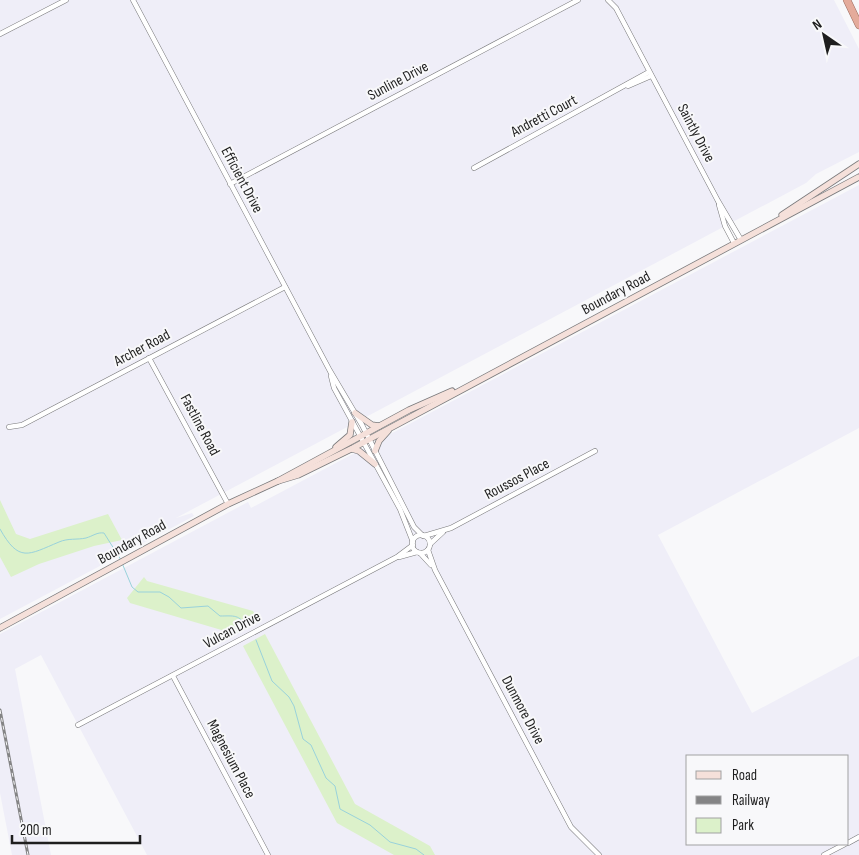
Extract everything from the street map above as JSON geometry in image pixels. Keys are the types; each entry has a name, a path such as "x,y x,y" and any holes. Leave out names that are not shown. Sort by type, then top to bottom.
{"highway":[{"path":"847,0 859,26"}],"main road":[{"name":"Boundary Road","path":"775,222 810,195 859,164"},
{"name":"Boundary Road","path":"0,628 228,504 278,481 326,455 398,423 859,176"},
{"path":"810,195 812,198 822,196"},
{"name":"Boundary Road","path":"278,481 298,476 352,448 380,426 409,410 468,385"},
{"path":"355,413 372,425 380,426"},
{"path":"326,455 350,435 352,422"},
{"path":"375,450 383,435 398,423"},
{"path":"352,448 376,464"}],"street":[{"path":"0,34 66,0"},
{"name":"Efficient Drive","path":"133,0 330,371 355,413 364,438"},
{"name":"Sunline Drive","path":"230,184 578,0"},
{"name":"Saintly Drive","path":"608,0 616,8"},
{"name":"Saintly Drive","path":"614,0 616,8 650,74 741,240"},
{"name":"Andretti Court","path":"474,168 650,74"},
{"name":"Saintly Drive","path":"718,201 725,226 734,243"},
{"name":"Archer Road","path":"9,427 22,425 285,287"},
{"name":"Fastline Road","path":"149,358 228,504"},
{"name":"Efficient Drive","path":"330,371 334,388 352,422 364,438"},
{"path":"364,438 375,450 414,527 430,544 428,550 419,552 413,543 408,525 364,438"},
{"name":"Roussos Place","path":"430,544 450,528 595,451"},
{"name":"Roussos Place","path":"423,536 450,528"},
{"path":"413,543 418,536 423,536"},
{"name":"Vulcan Drive","path":"78,725 397,557 413,543"},
{"name":"Dunmore Drive","path":"428,550 435,570 571,826 599,855"},
{"name":"Vulcan Drive","path":"397,557 419,552"},
{"name":"Dunmore Drive","path":"419,552 435,570"},
{"name":"Magnesium Place","path":"173,676 268,855"},
{"path":"824,855 843,845"}],"shaded area":[{"path":"0,0 834,0 859,49 859,152 816,174 806,183 176,518 192,513 194,516 0,619"},
{"path":"859,185 859,428 658,535 752,713 859,656 859,855 147,855 41,655 15,669 51,855 12,855 0,793 0,634 248,502 251,508"}],"green space":[{"path":"0,500 16,534 30,539 108,514 122,540 94,546 39,564 11,577 0,557"},
{"path":"144,577 147,581 253,611 259,622 235,634 130,603 127,598"},
{"path":"265,634 355,804 430,846 435,855 394,855 337,823 243,646"}],"waterway":[{"path":"0,529 13,547 25,553 32,553 62,541 86,538 104,533 121,560"},
{"path":"122,563 132,587 138,592 160,592 181,608 208,606 220,616 239,618 247,627"},
{"path":"256,640 272,681 289,697 294,706 303,739 311,745 326,778 335,786 340,809 370,825 390,842 416,849 424,855"}],"railway":[{"path":"0,710 28,855"}]}
